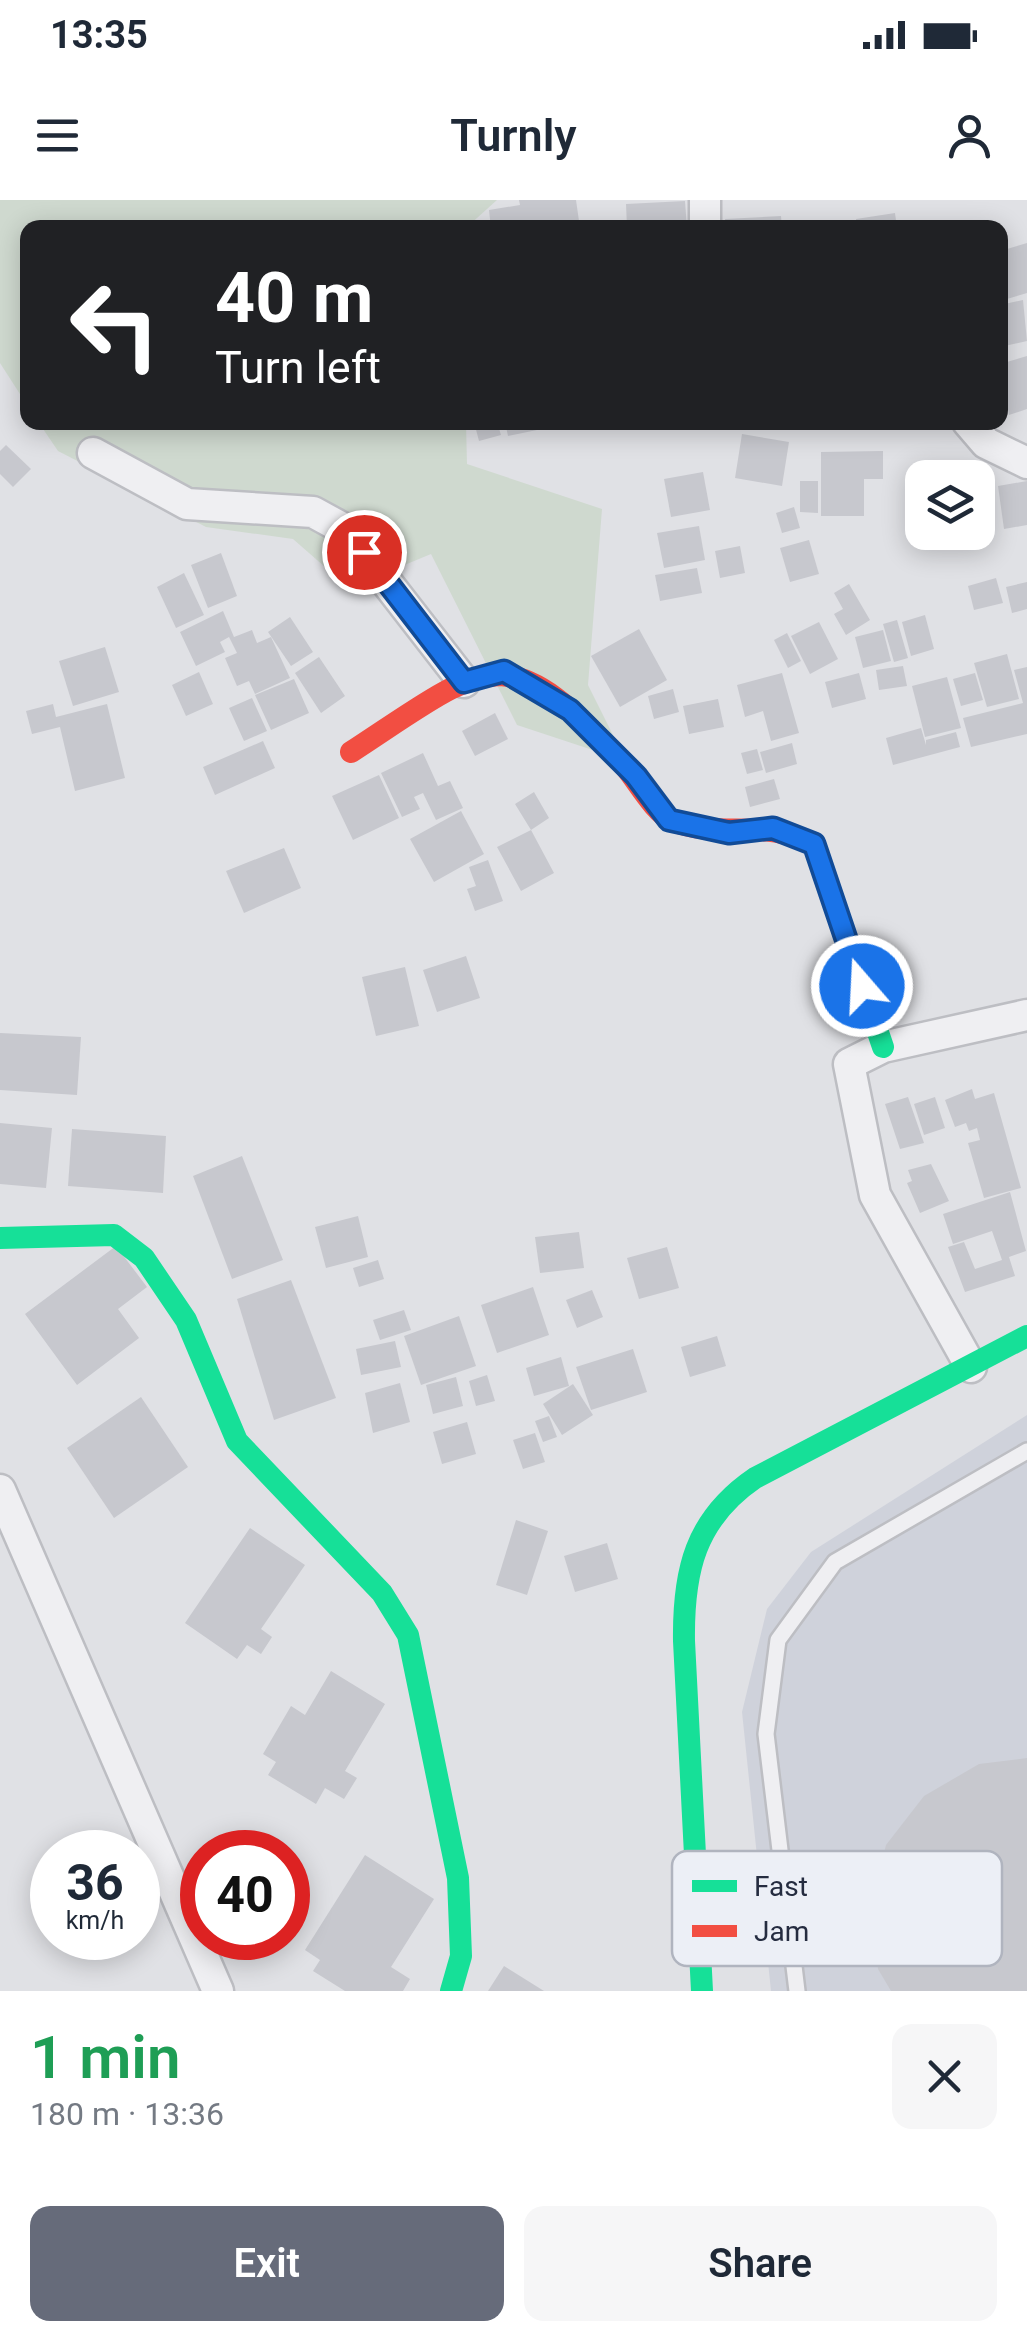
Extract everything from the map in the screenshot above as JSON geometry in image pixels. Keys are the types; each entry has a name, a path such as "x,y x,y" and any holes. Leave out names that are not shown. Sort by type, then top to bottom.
{"street":[{"path":"975,430 986,443 1027,462"},
{"path":"94,453 187,504 313,512 346,530 464,682"},
{"path":"351,752 464,682 504,671 540,688 570,710 636,776 669,820 729,833 773,828 814,844 883,1047"},
{"path":"971,1367 875,1195 849,1064 883,1047 1027,1015"},
{"path":"0,1238 114,1234 144,1258 186,1320 237,1441 382,1593 408,1635 458,1878 461,1956 451,1991"},
{"path":"692,1851 684,1631 688,1570 698,1538 725,1498 756,1478 1027,1336"},
{"path":"0,1490 218,1991"},
{"path":"700,1966 702,1991"}],"lane":[{"path":"781,1851 766,1734 778,1640 834,1562 1027,1451"},
{"path":"795,1966 798,1991"}],"shaded area":[{"path":"0,200 497,200 475,220 20,220 20,394 0,363"},
{"path":"44,430 466,430 467,464 602,509 588,685 626,761 517,725 431,554 349,588 293,539 206,527 58,451"},
{"path":"1027,1415 1027,1991 771,1991 768,1966 1002,1966 1002,1851 756,1851 742,1712 767,1609 811,1552"}],"building":[{"path":"519,200 576,200 579,220 490,220 489,210 520,205"},
{"path":"685,201 686,220 627,220 626,204"},
{"path":"895,213 896,220 856,220"},
{"path":"781,216 781,220 725,220"},
{"path":"1027,243 1027,293 1008,299 1008,249"},
{"path":"1023,300 1027,341 1008,345 1008,303"},
{"path":"1027,356 1027,409 1009,415 1008,409 1008,362"},
{"path":"476,430 499,430 501,435 479,441"},
{"path":"507,430 537,430 508,436"},
{"path":"742,434 789,442 782,486 735,478"},
{"path":"6,445 31,469 13,487 0,474 0,451"},
{"path":"883,451 883,479 864,479 864,516 821,516 821,452"},
{"path":"703,472 710,510 671,517 664,479"},
{"path":"800,481 818,481 818,513 800,512"},
{"path":"1027,481 1027,525 1004,529 998,486"},
{"path":"794,507 800,528 782,533 776,513"},
{"path":"699,526 705,560 664,568 657,533"},
{"path":"809,540 819,574 790,582 780,548"},
{"path":"740,546 745,573 720,578 715,551"},
{"path":"221,553 237,596 208,608 191,565"},
{"path":"697,568 702,593 660,601 655,575"},
{"path":"184,573 204,615 176,628 157,587"},
{"path":"996,578 1003,603 974,610 968,586"},
{"path":"1027,582 1027,609 1012,613 1006,587"},
{"path":"849,584 870,620 846,635 834,614 843,609 834,593"},
{"path":"223,611 234,637 252,630 257,643 271,637 290,678 255,694 249,681 237,686 225,658 237,653 229,637 220,642 225,652 196,666 180,632"},
{"path":"925,615 934,649 911,656 902,622"},
{"path":"290,617 313,652 291,666 268,632"},
{"path":"897,620 908,658 894,662 883,624"},
{"path":"819,622 838,659 810,674 791,636"},
{"path":"639,629 667,680 620,707 591,656"},
{"path":"883,630 891,661 863,668 855,637"},
{"path":"787,633 801,661 788,668 774,640"},
{"path":"105,647 119,692 73,706 59,661"},
{"path":"1007,654 1019,699 987,707 974,663"},
{"path":"319,657 345,696 321,713 295,673"},
{"path":"903,666 907,686 879,690 876,670"},
{"path":"1027,667 1027,734 971,747 963,718 1023,703 1014,670"},
{"path":"199,672 213,704 186,716 172,685"},
{"path":"782,673 799,733 771,741 763,711 745,717 737,685"},
{"path":"859,673 866,699 832,708 825,682"},
{"path":"975,673 983,700 961,706 953,679"},
{"path":"947,677 961,728 925,737 912,686"},
{"path":"294,679 309,713 271,730 255,695"},
{"path":"673,689 679,712 654,719 648,696"},
{"path":"252,698 267,731 244,741 229,708"},
{"path":"718,699 724,727 689,734 683,706"},
{"path":"53,704 56,717 107,704 125,778 75,791 60,727 32,734 26,711"},
{"path":"495,713 508,739 475,756 462,731"},
{"path":"921,728 926,745 926,740 956,732 960,747 893,765 886,738"},
{"path":"263,741 275,768 215,795 203,767"},
{"path":"792,743 797,764 766,773 760,752"},
{"path":"757,749 763,770 747,774 741,753"},
{"path":"423,753 438,786 450,781 463,808 436,820 423,793 414,797 420,809 402,817 381,773"},
{"path":"379,775 399,818 353,840 332,796"},
{"path":"774,779 780,799 750,807 745,787"},
{"path":"534,792 549,818 531,830 515,804"},
{"path":"461,811 484,854 434,882 410,839"},
{"path":"531,830 554,873 521,891 497,847"},
{"path":"284,848 301,888 244,913 226,871"},
{"path":"488,860 503,901 475,911 467,889 476,886 469,867"},
{"path":"466,956 480,998 437,1012 423,970"},
{"path":"405,967 419,1026 376,1036 362,977"},
{"path":"0,1033 81,1037 77,1095 0,1090"},
{"path":"972,1089 975,1099 994,1093 1021,1188 984,1198 968,1143 980,1140 977,1128 969,1131 966,1123 955,1127 945,1100"},
{"path":"908,1097 924,1143 900,1149 885,1104"},
{"path":"935,1097 945,1128 924,1135 914,1104"},
{"path":"0,1123 52,1128 46,1188 0,1184"},
{"path":"72,1129 166,1136 163,1193 68,1186"},
{"path":"242,1156 283,1260 232,1279 193,1176"},
{"path":"931,1164 949,1201 920,1213 907,1183 912,1181 908,1170"},
{"path":"1010,1192 1026,1251 1009,1257 1015,1276 965,1292 948,1247 964,1242 975,1269 1002,1260 992,1231 953,1244 943,1214"},
{"path":"358,1216 368,1257 326,1268 315,1227"},
{"path":"579,1232 584,1268 540,1273 535,1237"},
{"path":"116,1246 147,1287 118,1309 139,1338 77,1385 25,1314"},
{"path":"667,1247 679,1288 639,1299 627,1258"},
{"path":"378,1260 384,1279 359,1287 353,1268"},
{"path":"291,1280 336,1398 274,1420 237,1299"},
{"path":"533,1287 549,1335 497,1353 481,1305"},
{"path":"592,1290 603,1317 577,1328 566,1300"},
{"path":"404,1310 411,1330 380,1340 373,1320"},
{"path":"459,1316 476,1366 421,1385 404,1336"},
{"path":"717,1336 726,1366 690,1377 681,1347"},
{"path":"395,1341 401,1367 361,1375 356,1349"},
{"path":"633,1349 647,1392 591,1410 576,1367"},
{"path":"561,1357 569,1386 534,1396 526,1368"},
{"path":"487,1375 495,1401 476,1406 469,1381"},
{"path":"456,1377 463,1406 433,1414 426,1385"},
{"path":"400,1383 410,1422 373,1433 365,1393"},
{"path":"573,1384 593,1415 562,1435 543,1404"},
{"path":"141,1397 188,1467 114,1518 67,1448"},
{"path":"549,1416 557,1437 543,1442 535,1421"},
{"path":"467,1422 476,1454 442,1464 433,1432"},
{"path":"535,1433 545,1462 523,1469 513,1440"},
{"path":"516,1520 548,1531 527,1595 496,1585"},
{"path":"250,1528 305,1565 261,1629 272,1637 261,1654 247,1645 237,1659 185,1623"},
{"path":"607,1543 618,1579 575,1592 564,1556"},
{"path":"331,1671 385,1704 345,1771 357,1778 344,1799 325,1788 316,1804 268,1775 276,1762 263,1754 291,1706 305,1715"},
{"path":"1027,1758 1027,1991 891,1991 878,1966 1002,1966 1002,1851 884,1851 924,1796 979,1764"},
{"path":"365,1855 434,1899 391,1967 410,1979 403,1991 345,1991 313,1971 320,1960 310,1953 310,1942"},
{"path":"504,1966 544,1991 488,1991"}],"traffic: fast":[{"path":"798,838 814,844 883,1047"},
{"path":"0,1238 114,1235 144,1258 186,1320 237,1441 382,1593 408,1635 458,1878 461,1956 451,1991"},
{"path":"695,1851 684,1616 690,1569 706,1529 718,1511 755,1478 1027,1336"},
{"path":"701,1966 702,1991"}],"traffic: jam":[{"path":"351,752 464,683 492,676 520,679 549,693 583,721 666,817 689,826 768,831 798,838"}],"route":[{"path":"364,552 464,682 504,671 540,688 570,710 636,776 669,820 729,833 773,828 814,844 862,986"}]}
